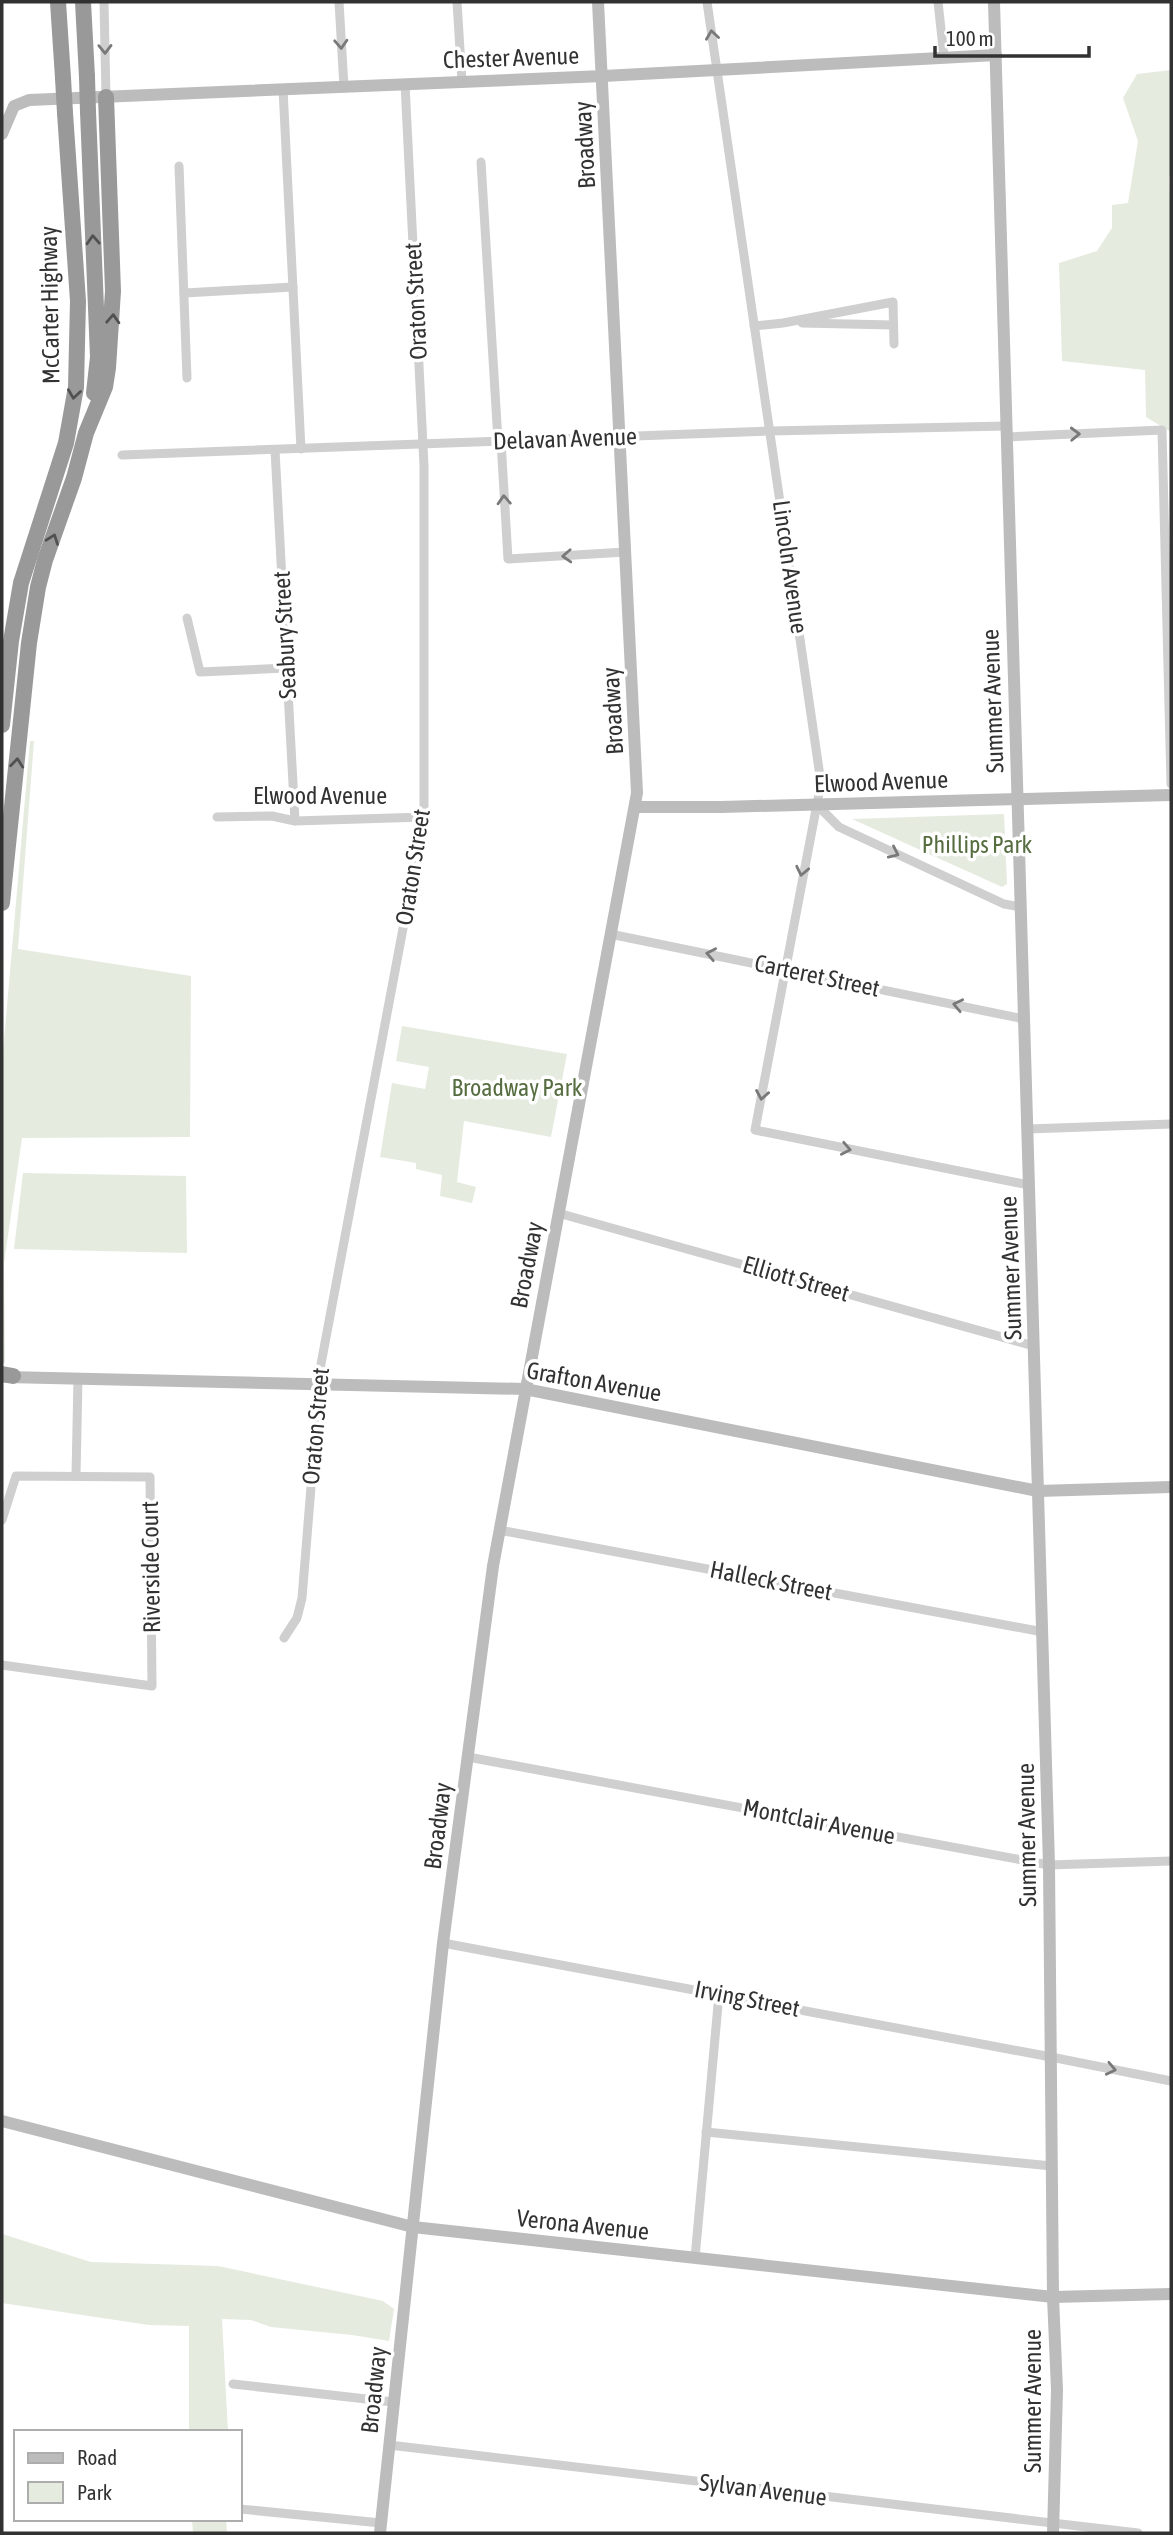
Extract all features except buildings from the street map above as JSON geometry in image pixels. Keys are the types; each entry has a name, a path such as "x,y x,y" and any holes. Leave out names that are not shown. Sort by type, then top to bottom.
{"highway":[{"name":"McCarter Highway","path":"2,725 20,583 66,443 76,387 78,301 58,2"},
{"name":"McCarter Highway","path":"83,2 98,357 86,433"},
{"path":"2,904 34,612 45,560 74,478 86,433 105,387 113,311 106,97"}],"street":[{"path":"104,2 106,97"},
{"path":"339,2 344,86"},
{"path":"457,2 461,82"},
{"name":"Broadway","path":"380,2528 443,1943 499,1530 635,807 637,780 598,2"},
{"name":"Lincoln Avenue","path":"707,2 820,776 817,805 755,1130 1029,1185"},
{"path":"938,2 944,57"},
{"name":"Summer Avenue","path":"994,2 1049,1865 1053,2297 1057,2390 1053,2529"},
{"name":"Chester Avenue","path":"2,134 14,106 29,100 603,76 996,55"},
{"name":"Oraton Street","path":"284,1638 297,1618 302,1598 318,1383 424,817 423,444 405,84"},
{"path":"283,89 301,449"},
{"path":"481,162 508,559 626,552"},
{"path":"179,166 187,378"},
{"path":"184,293 293,287"},
{"path":"754,326 893,302 894,344"},
{"path":"783,323 893,325"},
{"name":"Delavan Avenue","path":"122,455 770,431 1162,430 1171,784"},
{"name":"Seabury Street","path":"275,450 295,821"},
{"path":"187,618 200,673 286,668"},
{"name":"Elwood Avenue","path":"635,807 708,808 1171,795"},
{"path":"817,805 839,827 1009,906 1021,907"},
{"name":"Elwood Avenue","path":"217,817 272,816 295,821 424,817"},
{"name":"Carteret Street","path":"610,934 1024,1019"},
{"path":"1028,1129 1171,1124"},
{"name":"Elliott Street","path":"558,1213 1034,1346"},
{"name":"Grafton Avenue","path":"5,1376 525,1389 1038,1492 1171,1487"},
{"path":"76,1475 78,1378"},
{"name":"Riverside Court","path":"2,1520 16,1476 150,1477 152,1686 2,1665"},
{"name":"Halleck Street","path":"499,1530 1042,1632"},
{"name":"Montclair Avenue","path":"468,1756 1049,1865 1171,1861"},
{"name":"Irving Street","path":"443,1943 1171,2081"},
{"path":"695,2258 719,1994"},
{"name":"Verona Avenue","path":"2,2121 413,2227 1053,2297 1171,2294"},
{"path":"706,2132 1052,2166"},
{"path":"233,2385 393,2402"},
{"name":"Sylvan Avenue","path":"389,2445 1053,2529 1138,2533"},
{"path":"242,2509 380,2528"}],"green space":[{"path":"1171,70 1171,432 1146,417 1145,370 1062,361 1059,263 1097,251 1112,228 1112,205 1128,203 1138,141 1123,98 1137,74"},
{"path":"30,741 34,741 18,949 191,976 190,1137 22,1138 4,1263 5,1363 2,1363 2,1064"},
{"name":"Phillips Park","path":"1004,814 1007,884 1002,887 852,819"},
{"name":"Broadway Park","path":"402,1026 567,1054 551,1137 464,1121 457,1182 476,1187 472,1203 440,1196 442,1175 416,1169 416,1163 380,1157 392,1083 425,1089 429,1067 396,1061"},
{"path":"23,1173 186,1176 187,1253 14,1249"},
{"path":"2,2234 91,2262 218,2266 383,2301 394,2309 389,2341 271,2327 251,2320 222,2319 228,2430 189,2430 189,2326 149,2325 2,2303"},
{"path":"192,2521 226,2521 227,2533 193,2533"}]}
